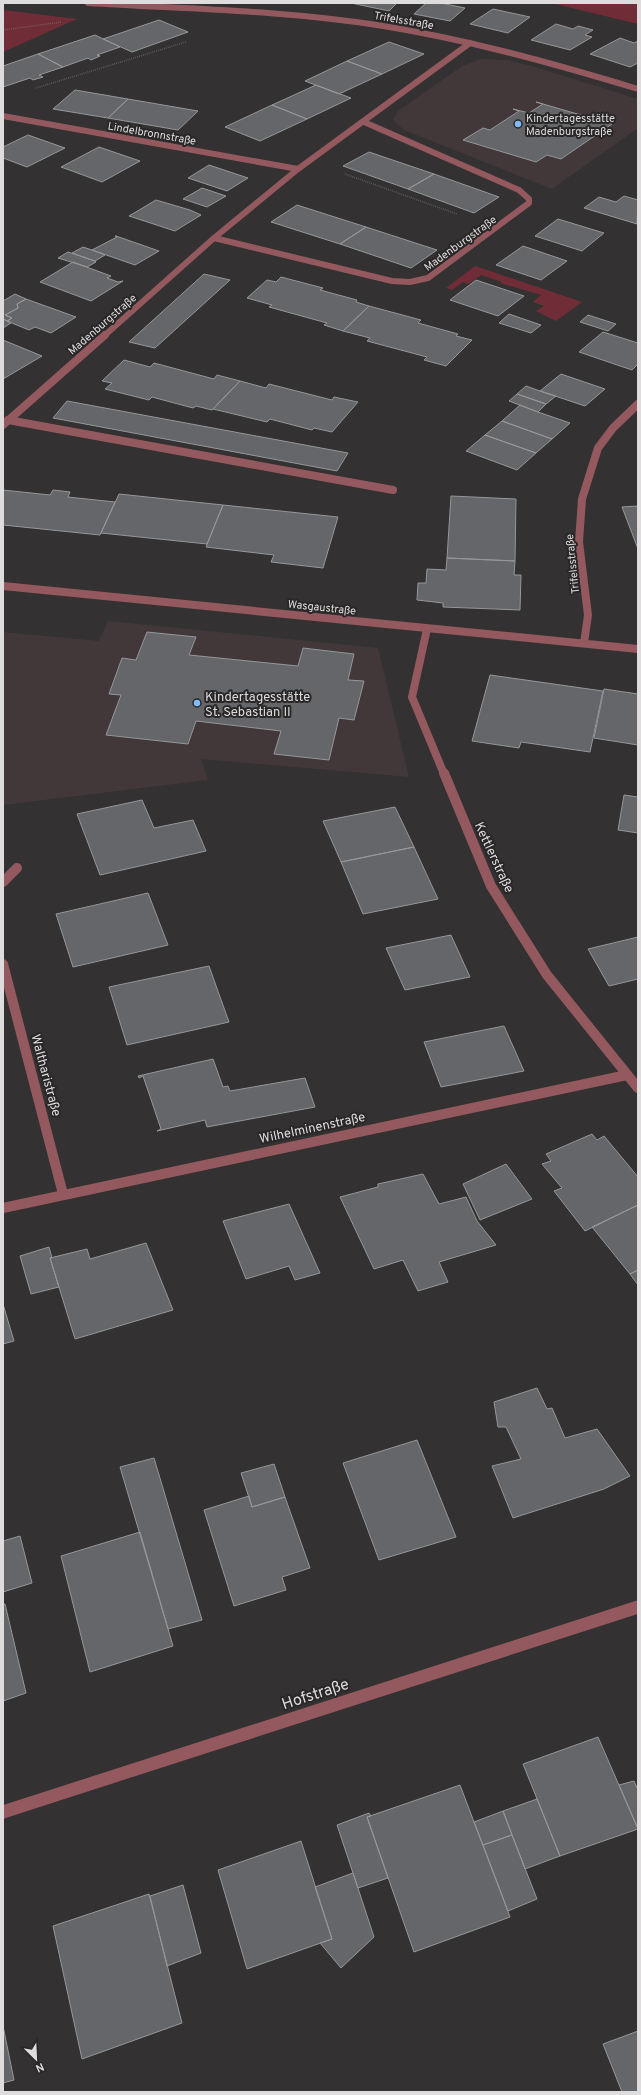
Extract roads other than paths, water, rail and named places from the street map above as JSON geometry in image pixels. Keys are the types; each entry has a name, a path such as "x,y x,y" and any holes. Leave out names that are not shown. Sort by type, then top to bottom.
{"street":[{"name":"Trifelsstraße","path":"88,3 229,10 340,20 470,43 535,59 638,89"},
{"name":"Madenburgstraße","path":"5,422 214,238 298,169 470,43"},
{"name":"Lindelbronnstraße","path":"3,116 298,169"},
{"name":"Madenburgstraße","path":"214,238 396,282 419,282 434,274 529,203 529,199 519,190 364,122"},
{"name":"Trifelsstraße","path":"584,643 588,615 579,542 582,499 590,469 598,448 613,428 638,404"},
{"path":"5,422 393,490"},
{"name":"Wasgaustraße","path":"3,586 638,649"},
{"name":"Kettlerstraße","path":"427,629 412,698 491,886 547,975 638,1088"},
{"path":"3,882 17,868"},
{"name":"Waltharistraße","path":"3,964 63,1194"},
{"name":"Wilhelminenstraße","path":"3,1208 627,1075"},
{"name":"Hofstraße","path":"3,1812 638,1607"}],"place":[{"name":"Kindertagesstätte Madenburgstraße","path":"518,124"},
{"name":"Kindertagesstätte St. Sebastian II","path":"197,703"}]}
